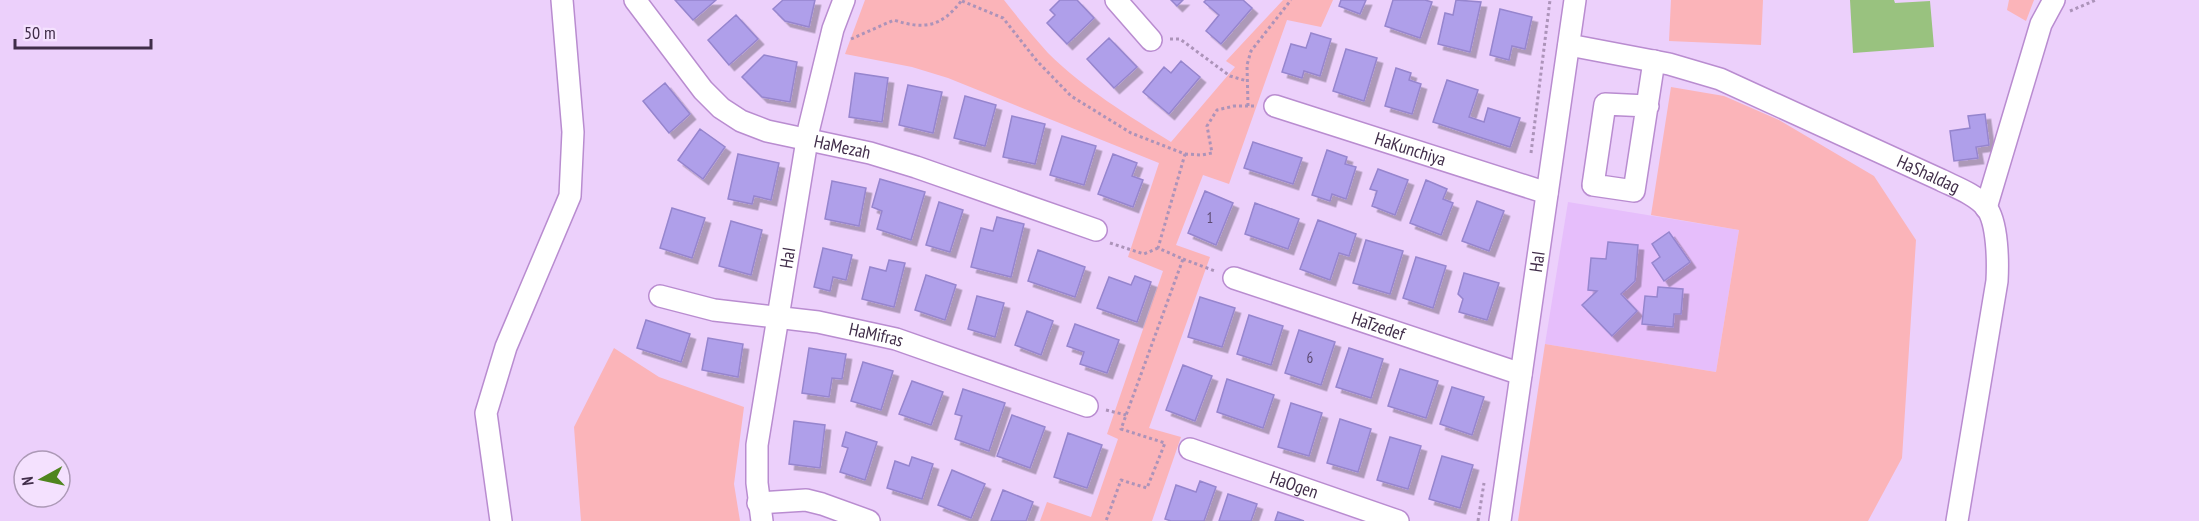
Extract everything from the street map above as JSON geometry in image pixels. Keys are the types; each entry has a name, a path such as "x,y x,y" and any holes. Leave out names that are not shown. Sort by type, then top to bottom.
{"street":[{"path":"501,521 486,413 506,347 570,196 573,132 562,0"},
{"name":"HaMezah","path":"635,0 703,90 721,108 741,121 767,131 870,153 916,167 1096,230"},
{"name":"HaI","path":"760,512 757,445 807,140 827,49 844,0"},
{"path":"1116,0 1151,40"},
{"name":"HaI","path":"1500,521 1575,0"},
{"path":"1957,521 1997,281 1998,254 1994,227 1986,208 2041,24 2055,0"},
{"name":"HaShaldag","path":"1569,45 1687,68 1720,79 1941,180 1967,193 1986,208"},
{"path":"1648,106 1654,61"},
{"name":"HaKunchiya","path":"1275,106 1547,193"},
{"name":"HaTzedef","path":"1234,278 1521,375"},
{"name":"HaMifras","path":"660,296 714,310 841,326 896,339 1087,406"},
{"name":"HaOgen","path":"1190,449 1398,521"},
{"path":"760,512 806,500 869,521"}],"path":[{"path":"1248,106 1247,65 1251,51 1291,0"},
{"path":"827,49 894,20 915,27 932,24 949,15 962,1 1004,18 1037,61 1071,96 1131,133 1185,154 1202,156 1212,153 1208,126 1217,110 1234,105 1275,106"},
{"path":"1151,40 1180,39 1230,76 1247,81"},
{"path":"1158,248 1185,154"},
{"path":"1096,230 1104,241 1144,254 1158,248 1183,260 1234,278"},
{"path":"1106,521 1121,480 1148,488 1166,443 1121,429 1183,260"}],"shaded area":[{"path":"865,0 1004,0 1042,47 1076,78 1171,142 1235,67 1226,61 1283,0 1333,0 1321,27 1287,20 1229,184 1203,175 1176,245 1210,257 1149,428 1181,437 1152,521 1040,521 1047,502 1091,517 1118,439 1107,434 1163,271 1128,257 1159,163 948,78 912,67 845,54"},
{"path":"1671,0 1763,0 1761,45 1669,41"},
{"path":"1850,0 1894,0 1895,3 1930,1 1934,47 1853,53"},
{"path":"2009,0 2034,0 2026,21 2007,10"},
{"path":"1671,87 1724,96 1779,120 1874,176 1916,240 1902,458 1868,521 1518,521 1545,344 1716,372 1739,230 1651,215"},
{"path":"1568,202 1739,230 1716,372 1545,344"},
{"path":"614,348 659,377 744,407 734,484 740,521 581,521 574,427"}],"building":[{"path":"675,0 716,0 693,20"},
{"path":"783,0 815,0 809,27 785,21 773,9"},
{"path":"1060,0 1077,0 1094,18 1067,44 1047,23 1055,15 1050,10"},
{"path":"1171,0 1183,0 1177,6"},
{"path":"1206,0 1243,0 1252,8 1221,44 1206,31 1219,15 1204,2"},
{"path":"1341,0 1366,0 1360,14 1339,6"},
{"path":"1393,0 1432,2 1420,38 1385,26"},
{"path":"1456,0 1481,2 1470,52 1438,44 1445,13 1453,15"},
{"path":"1500,9 1532,17 1525,49 1512,46 1509,60 1490,55"},
{"path":"736,15 758,39 729,65 708,40"},
{"path":"1311,33 1331,39 1320,76 1304,71 1302,78 1282,72 1291,44 1306,48"},
{"path":"1109,38 1137,67 1114,88 1087,59"},
{"path":"1346,49 1377,58 1364,101 1333,91"},
{"path":"764,55 797,62 790,102 762,97 742,77"},
{"path":"1181,61 1200,77 1169,114 1143,92 1164,67 1171,73"},
{"path":"1396,68 1411,73 1409,80 1421,84 1412,114 1385,106"},
{"path":"855,73 888,78 882,122 849,117"},
{"path":"1447,80 1478,90 1469,117 1484,122 1488,108 1520,118 1510,147 1433,122"},
{"path":"665,83 690,114 669,133 643,101"},
{"path":"908,85 942,92 933,133 899,125"},
{"path":"965,96 996,105 985,146 954,138"},
{"path":"1985,114 1989,145 1976,147 1978,158 1954,161 1950,131 1970,128 1968,116"},
{"path":"1012,116 1045,124 1035,164 1003,157"},
{"path":"700,129 725,147 703,179 678,160"},
{"path":"1062,136 1096,146 1084,185 1050,175"},
{"path":"1253,142 1302,158 1293,184 1244,168"},
{"path":"1327,150 1347,157 1345,164 1356,167 1346,199 1332,194 1330,201 1312,195"},
{"path":"738,154 779,163 771,200 754,196 752,204 728,199"},
{"path":"1113,154 1137,163 1132,176 1143,180 1133,207 1098,194"},
{"path":"1378,169 1408,180 1395,215 1372,206 1377,191 1370,189"},
{"path":"880,179 925,192 911,240 877,229 882,211 872,207"},
{"path":"1426,180 1447,189 1443,199 1453,203 1441,235 1410,223"},
{"path":"832,181 866,188 859,226 825,219"},
{"path":"1205,191 1233,203 1216,245 1188,233"},
{"path":"1477,201 1504,211 1489,251 1462,241"},
{"path":"939,202 963,210 950,252 926,245"},
{"path":"1255,203 1299,219 1288,249 1245,234"},
{"path":"672,208 705,218 692,258 660,248"},
{"path":"997,217 1024,224 1011,277 971,267 981,228 993,231"},
{"path":"1318,220 1356,234 1349,256 1339,253 1330,280 1300,269"},
{"path":"731,221 762,230 751,275 719,266"},
{"path":"1669,232 1690,262 1664,281 1652,263 1660,257 1652,244"},
{"path":"1366,240 1403,251 1390,294 1353,283"},
{"path":"1608,242 1638,245 1635,281 1621,294 1637,311 1612,336 1582,305 1597,291 1588,290 1591,258 1606,259"},
{"path":"823,248 852,255 846,280 833,277 830,291 814,287"},
{"path":"1038,250 1085,267 1075,297 1028,281"},
{"path":"1416,257 1446,266 1433,308 1403,298"},
{"path":"889,260 905,263 894,307 862,299 870,267 886,271"},
{"path":"1464,273 1499,283 1487,320 1459,312 1463,299 1458,294"},
{"path":"926,275 956,285 945,320 915,310"},
{"path":"1135,276 1151,282 1137,322 1097,308 1109,277 1131,285"},
{"path":"1658,287 1683,289 1681,314 1674,314 1673,327 1642,324 1645,296 1657,297"},
{"path":"977,296 1004,303 995,337 968,329"},
{"path":"1200,297 1235,308 1222,347 1188,337"},
{"path":"1027,311 1053,321 1041,355 1015,345"},
{"path":"1249,315 1283,326 1271,365 1237,354"},
{"path":"646,320 690,334 681,362 637,348"},
{"path":"1075,324 1119,340 1107,373 1080,364 1084,352 1067,346"},
{"path":"1299,330 1335,342 1321,385 1285,373"},
{"path":"708,338 743,344 738,377 702,370"},
{"path":"809,348 846,354 842,379 832,378 829,397 802,393"},
{"path":"1349,348 1383,359 1371,398 1336,387"},
{"path":"863,362 893,371 881,410 851,401"},
{"path":"1183,365 1212,376 1195,421 1166,410"},
{"path":"1400,369 1438,381 1426,418 1388,406"},
{"path":"1227,379 1274,395 1263,428 1217,412"},
{"path":"912,381 943,392 931,425 899,414"},
{"path":"1452,387 1484,397 1472,435 1440,424"},
{"path":"963,389 1005,403 989,451 955,439 962,416 955,414"},
{"path":"1291,403 1322,413 1309,456 1278,447"},
{"path":"1012,415 1045,427 1030,468 997,456"},
{"path":"1340,419 1371,429 1358,472 1327,463"},
{"path":"794,421 825,425 820,468 789,464"},
{"path":"846,432 877,442 865,480 840,472 848,448 842,446"},
{"path":"1068,433 1102,445 1087,488 1054,477"},
{"path":"1390,437 1421,446 1408,489 1377,480"},
{"path":"1442,456 1473,465 1460,508 1429,499"},
{"path":"912,457 933,464 922,499 887,488 895,461 909,466"},
{"path":"952,470 985,484 971,518 938,505"},
{"path":"1200,481 1216,487 1204,521 1165,519 1176,485 1196,492"},
{"path":"1003,490 1033,502 1026,521 991,521"},
{"path":"1228,494 1257,504 1251,521 1219,521"},
{"path":"1278,512 1304,521 1275,521"}]}
